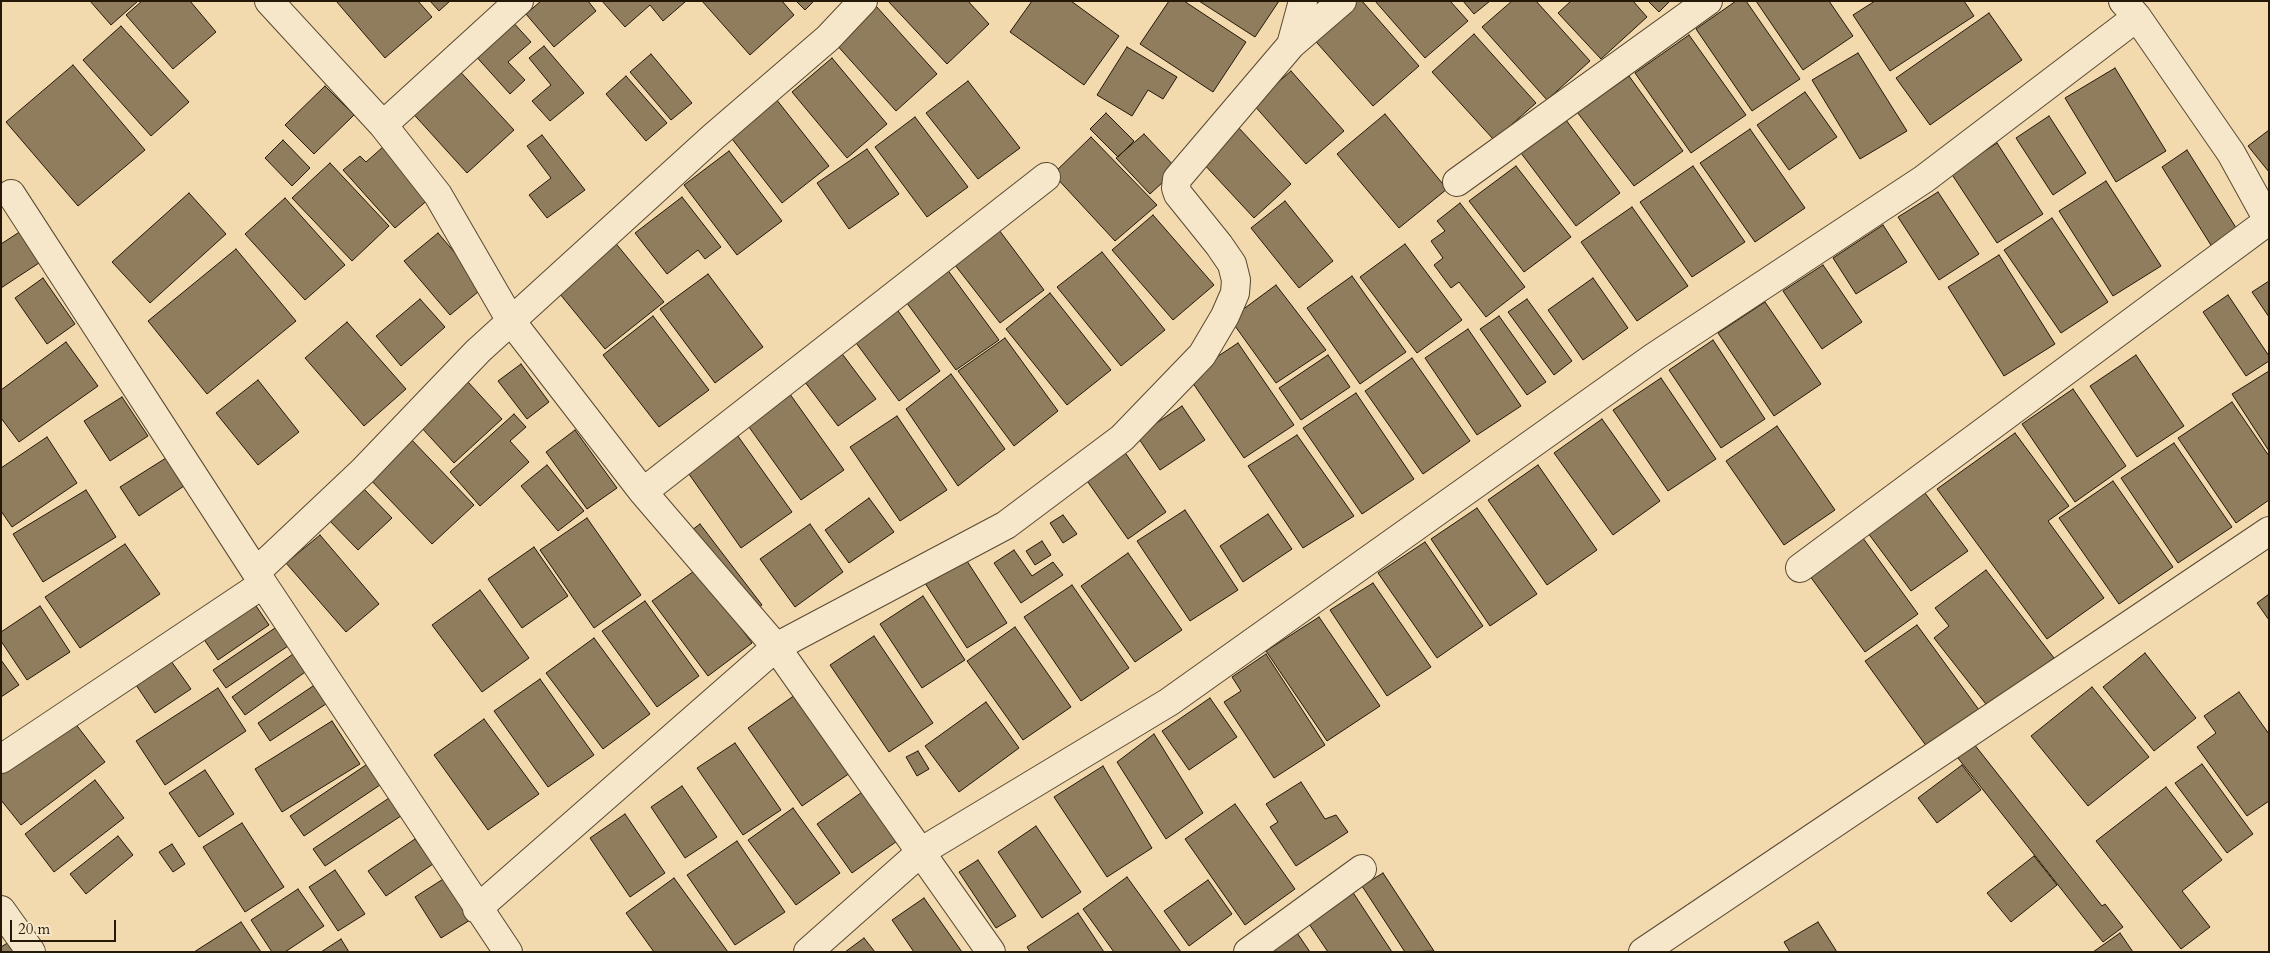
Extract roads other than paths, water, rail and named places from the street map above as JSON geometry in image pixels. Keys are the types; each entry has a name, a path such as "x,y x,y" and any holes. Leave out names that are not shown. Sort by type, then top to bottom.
{"street":[{"path":"269,1 382,125 438,195 512,321 643,492 776,647 922,851 991,952"},
{"path":"382,125 519,1"},
{"path":"1,759 260,578 478,351 713,137 828,38 863,1"},
{"path":"1290,45 1303,1"},
{"path":"477,908 776,647 1006,525 1122,438 1202,355 1225,316 1235,293 1236,280 1232,264 1224,252 1178,194 1176,188 1177,179 1290,45 1342,1"},
{"path":"1457,182 1708,1"},
{"path":"808,952 922,851 1169,702 1654,357 1924,179 2130,9 2231,153 2269,222 1800,568"},
{"path":"643,492 1046,177"},
{"path":"12,194 260,578 477,908 508,952"},
{"path":"1643,952 2269,531"},
{"path":"1248,952 1362,869"},
{"path":"4,921 31,952"}]}
